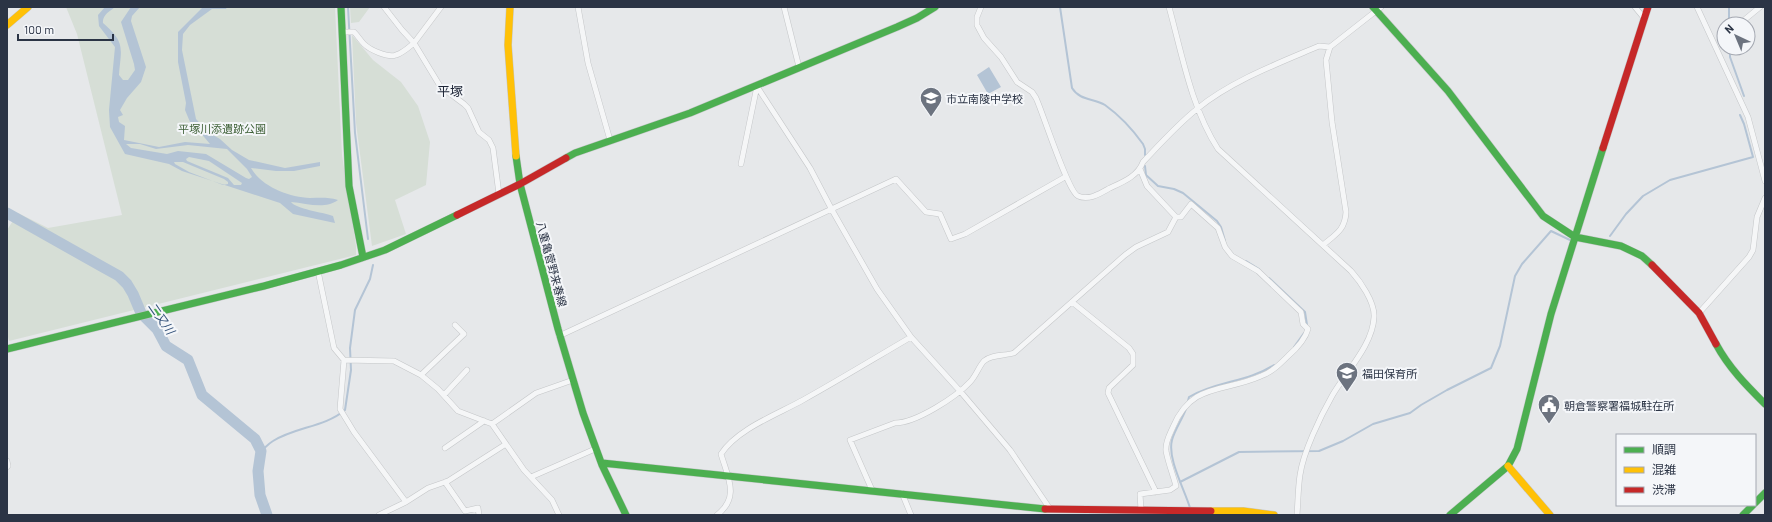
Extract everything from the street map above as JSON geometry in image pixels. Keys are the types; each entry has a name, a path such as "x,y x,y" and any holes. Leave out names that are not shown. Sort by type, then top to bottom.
{"street":[{"path":"7,25 28,7"},
{"path":"341,7 349,186 363,257"},
{"path":"384,7 414,43 440,86 464,104 479,132 490,140 493,148 499,194"},
{"path":"343,32 354,32 365,45 374,50 392,56 404,51 414,43 441,7"},
{"name":"八重亀菅野来春線","path":"510,7 508,15 509,57 516,162 520,184 560,336 588,432 626,515"},
{"path":"578,7 588,63 610,140"},
{"path":"784,7 799,67"},
{"path":"7,349 318,271 385,250 520,184 574,153 690,113 897,27 936,7"},
{"path":"980,7 977,17 977,25 984,38 1001,57 1017,82 1032,92 1036,98 1065,177 1072,190 1078,196 1086,197 1095,196 1122,183 1140,169 1143,162 1198,108 1257,73 1319,46 1330,47"},
{"path":"1169,7 1198,108 1211,138 1218,149 1323,245 1361,283 1375,314 1373,326 1361,352 1326,406 1303,460 1300,476 1297,515"},
{"path":"1635,7 1644,18"},
{"path":"1450,515 1508,466 1517,449 1551,314 1648,7"},
{"path":"1697,7 1748,117 1765,181"},
{"path":"1749,16 1760,7"},
{"path":"1323,245 1342,229 1346,223 1346,212 1331,114 1326,60 1330,47 1376,8 1448,91 1543,216 1556,226 1575,237 1621,246 1642,256 1670,282 1699,313 1724,358 1740,379 1765,404"},
{"path":"740,164 757,85"},
{"path":"757,85 810,168 877,289 911,337 960,391 1010,450 1053,511"},
{"path":"1140,169 1147,186 1176,217"},
{"path":"560,336 896,179 926,212 940,214 951,239 965,234 1065,177"},
{"path":"1699,313 1749,257 1753,250 1758,217 1765,198"},
{"path":"1141,510 1140,494 1170,490 1176,486 1166,450 1167,441 1183,408 1191,400 1201,394 1252,380 1272,370 1302,342 1308,329 1303,324 1301,312 1258,271 1228,252 1218,228 1214,223 1191,204 1181,217 1176,217"},
{"path":"872,490 850,440 895,423 902,423 922,416 960,391 977,374 984,362 993,357 1014,353 1125,255 1136,247 1168,232 1176,217"},
{"path":"318,271 334,348 344,360 340,409 354,432 406,502"},
{"path":"1072,302 1133,354 1133,365 1110,388 1108,393 1156,492"},
{"path":"421,375 464,334 455,325"},
{"path":"717,515 728,504 731,491 722,454 725,448 752,426 801,401 911,337"},
{"path":"344,360 394,361 421,375 444,395 458,411 492,424 524,470 552,500 559,515"},
{"path":"444,395 467,370"},
{"path":"492,424 536,393 573,380"},
{"path":"445,448 484,421"},
{"path":"379,515 406,502 428,488 445,482 506,444"},
{"path":"531,477 596,449"},
{"path":"7,461 7,467"},
{"path":"602,463 902,493 1053,511 1243,511 1274,515"},
{"path":"1508,466 1550,515"},
{"path":"445,482 465,511 478,508 479,515"},
{"path":"902,493 911,515"},
{"path":"1756,502 1765,493"},
{"path":"1743,515 1752,506"}],"green space":[{"name":"平塚川添遺跡公園","path":"66,7 335,7 342,155 356,246 356,255 9,341 7,333 7,230 18,213 48,228 122,215 77,34"},
{"path":"350,7 370,7 359,22 351,23"},
{"path":"352,35 373,60 401,82 418,106 430,142 426,185 395,200 406,234 372,246 356,123"}],"water":[{"path":"105,7 115,7 105,15 103,23 119,41 121,52 119,75 123,80 128,80 135,70 121,22 131,7 140,7 132,16 131,21 146,67 141,82 127,98 120,110 123,115 118,117 119,122 125,126 124,140 159,147 185,142 210,144 190,122 185,110 186,103 178,62 178,32 203,7 227,7 226,9 212,9 190,25 183,34 182,50 196,119 208,132 220,139 232,150 249,160 285,168 320,162 320,166 294,171 276,171 251,168 262,181 269,186 293,196 338,200 327,205 291,202 298,207 333,216 335,223 293,214 280,203 224,185 228,184 228,182 224,179 183,162 174,162 189,172 212,181 182,171 169,164 125,154 110,127 109,110 115,47 99,26 98,15","holes":["126,144 140,144 156,149 188,145 227,149 247,169 252,177 249,179 246,178 206,154 178,151 167,154 131,148","189,157 209,161 242,183 241,185 234,185 228,178 187,161 186,159"]},
{"path":"989,67 1001,87 988,94 977,75"}],"waterway":[{"path":"348,7 355,133 368,239"},
{"path":"1060,7 1072,88 1079,95 1101,103 1115,113 1143,144 1145,155"},
{"path":"1729,7 1729,16"},
{"path":"1730,56 1744,96"},
{"path":"1610,236 1626,214 1643,196 1670,180 1753,157 1740,115"},
{"path":"1145,166 1146,175 1158,186 1174,189 1183,193 1217,221 1221,227 1225,241"},
{"name":"二又川","path":"7,213 119,276 127,284 141,313 157,329 166,346 188,360 202,395 255,439 261,451 258,471 260,495 267,515"},
{"path":"1180,482 1239,452 1319,451 1343,441 1373,424 1410,413 1447,390 1491,368 1500,346 1515,276 1522,264 1551,231 1570,240"},
{"path":"1246,261 1259,269"},
{"path":"261,451 271,442 282,436 319,424 337,416 345,410 351,370 350,348 355,310 370,279 373,265"},
{"path":"1269,278 1305,312 1307,325"},
{"path":"1294,347 1304,333"},
{"path":"1188,401 1189,397 1199,392 1254,375 1274,365"},
{"path":"1186,409 1173,436 1171,448 1174,465 1190,508"}],"traffic: fast":[{"path":"341,7 349,186 363,257"},
{"path":"566,158 575,153 690,113 897,27 917,18 935,7"},
{"path":"1373,7 1448,91 1543,216 1575,237 1621,246 1642,256 1652,265"},
{"path":"1450,515 1508,466 1517,449 1551,314 1603,148"},
{"path":"516,156 520,184 558,329 583,413 602,465 626,515"},
{"path":"7,349 264,286 341,265 385,250 457,215"},
{"path":"1716,344 1732,369 1765,404"},
{"path":"602,463 1045,509"},
{"path":"1756,502 1765,493"},
{"path":"1743,515 1752,506"}],"traffic: slow":[{"path":"7,25 28,7"},
{"path":"510,7 508,45 516,156"},
{"path":"1508,466 1550,515"},
{"path":"1211,511 1243,511 1274,515"}],"traffic: jam":[{"path":"1603,148 1648,7"},
{"path":"457,215 520,184 566,158"},
{"path":"1652,265 1699,313 1716,344"},
{"path":"1045,509 1211,511"}],"place":[{"name":"市立南陵中学校","path":"931,118"},
{"name":"福田保育所","path":"1347,392"},
{"name":"朝倉警察署福城駐在所","path":"1549,424"}],"district":[{"name":"平塚","path":"450,91"}]}
